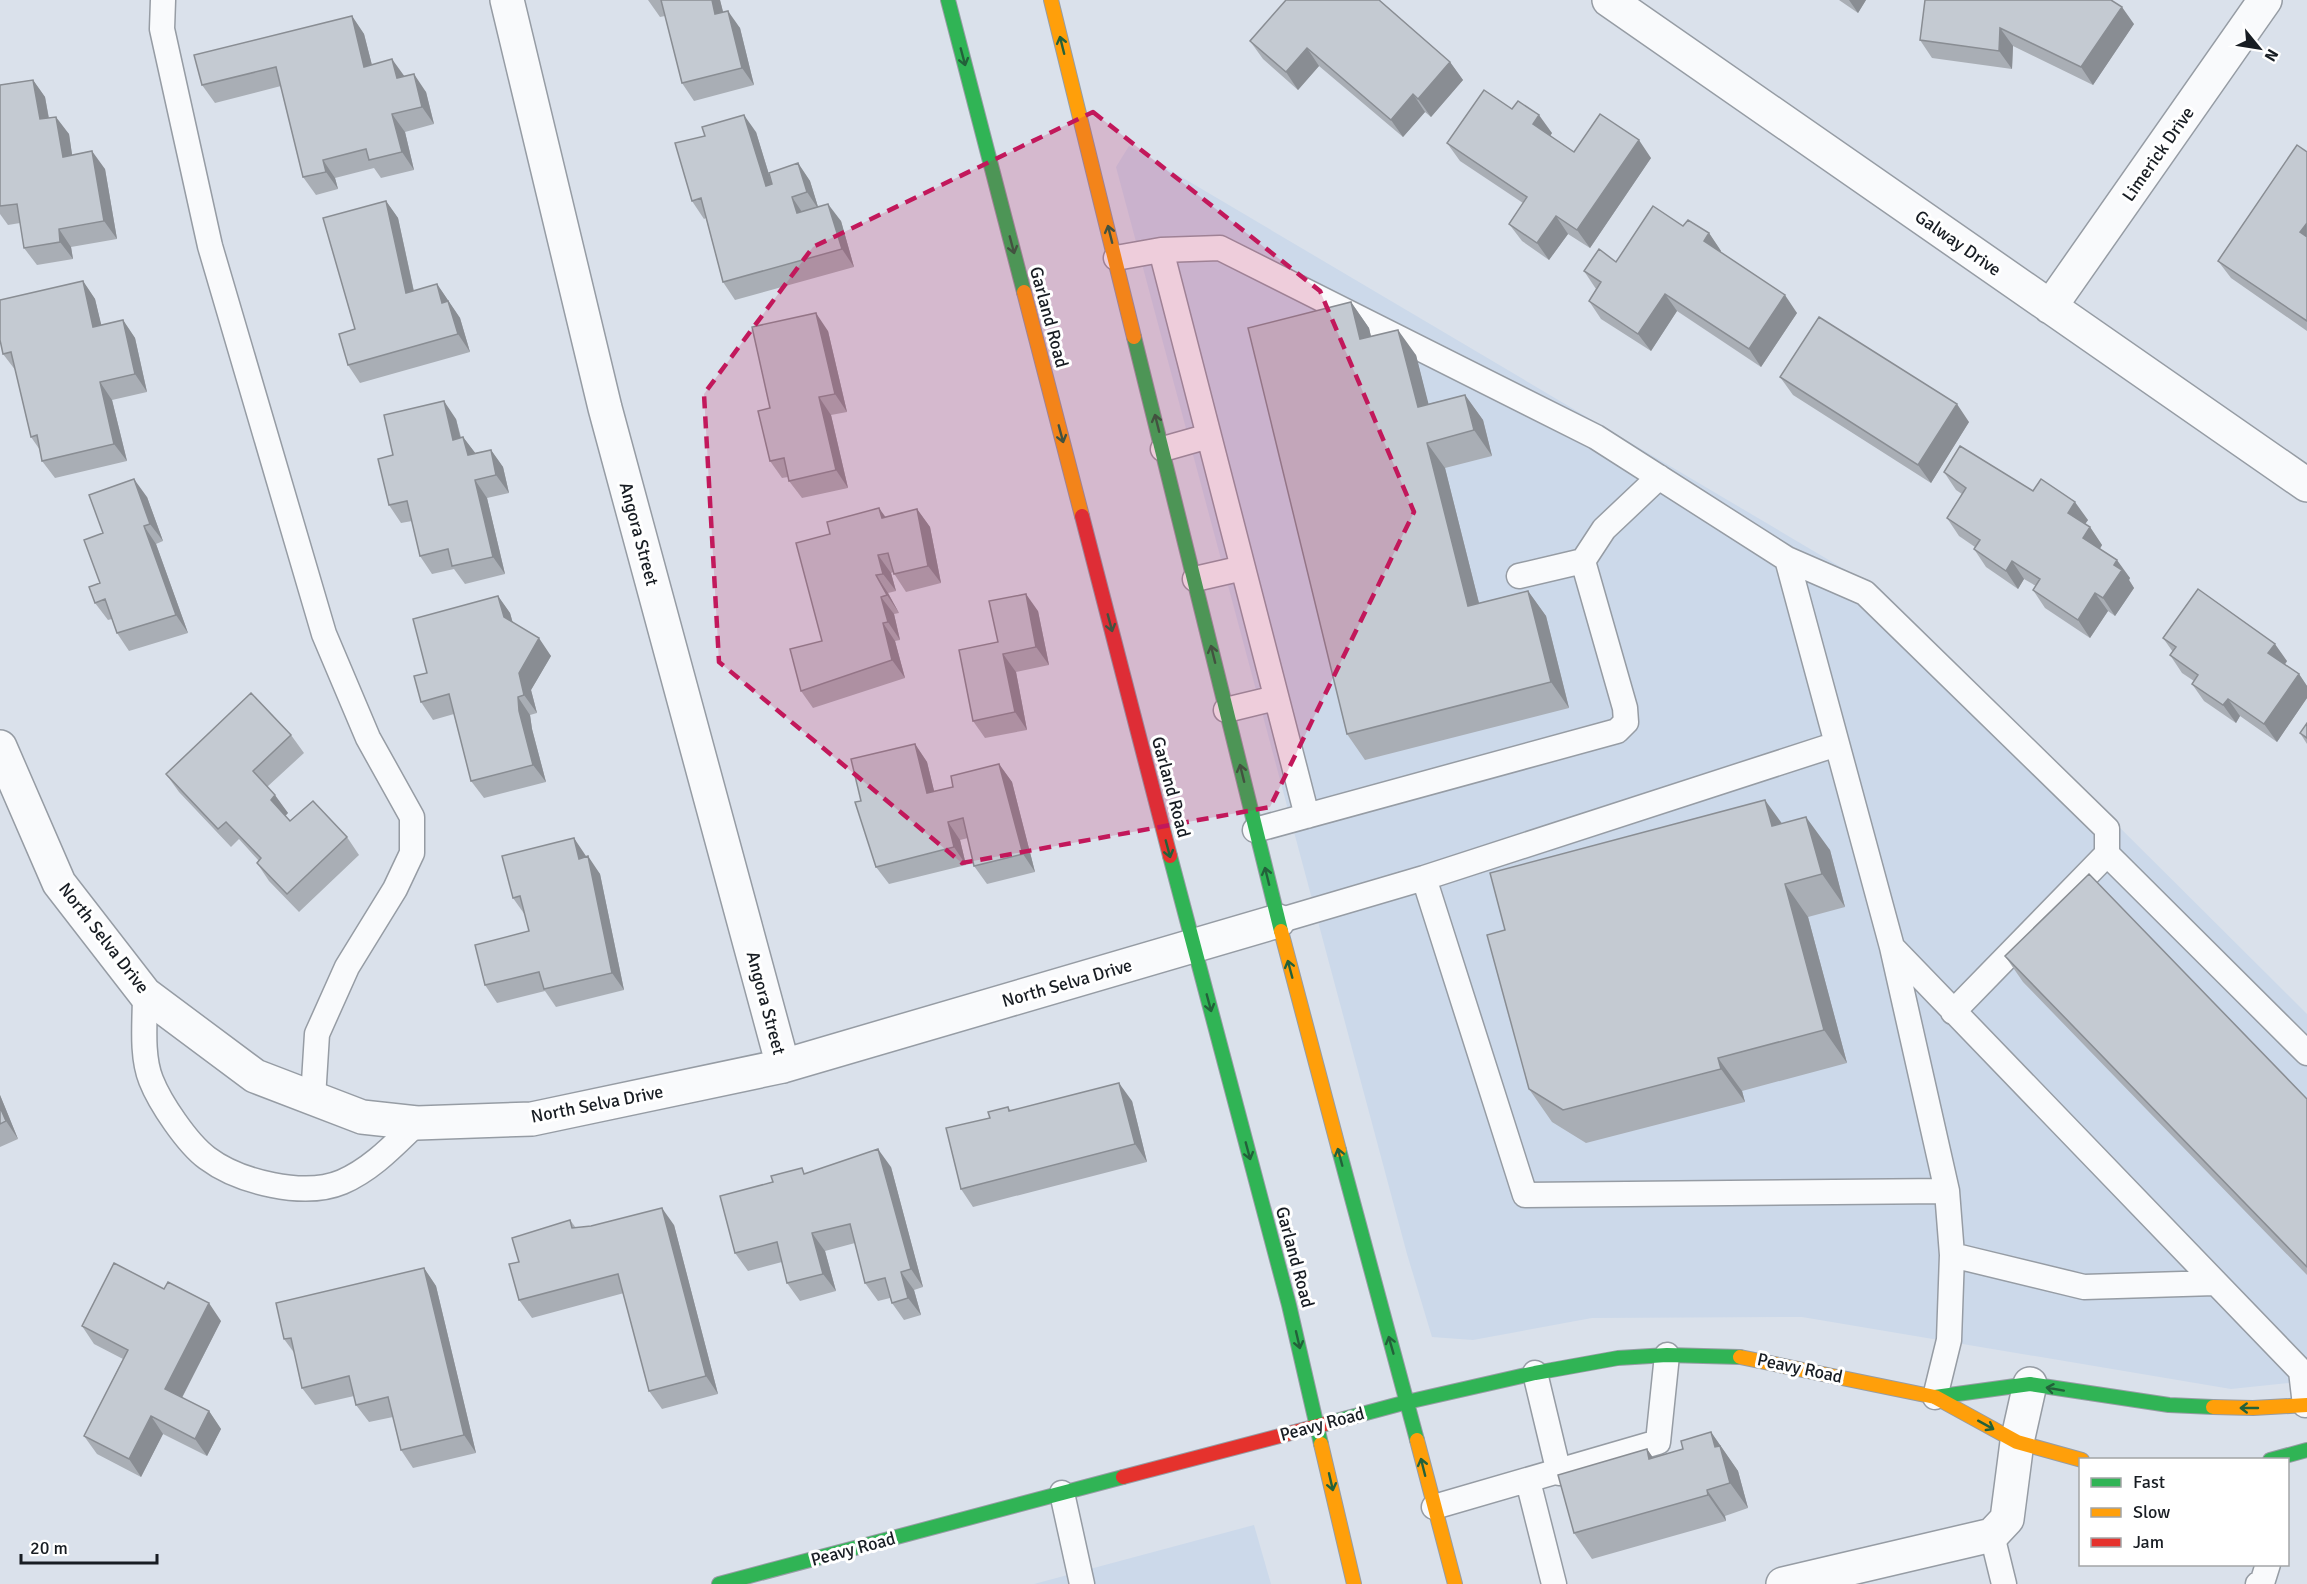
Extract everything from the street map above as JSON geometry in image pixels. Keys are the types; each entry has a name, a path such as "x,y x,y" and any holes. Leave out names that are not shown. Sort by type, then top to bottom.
{"main road":[{"name":"Garland Road","path":"948,0 1193,946 1289,1305 1354,1584"},
{"path":"1051,0 1278,921 1455,1584"},
{"name":"Peavy Road","path":"719,1584 1407,1402 1535,1373 1618,1358 1667,1355 1746,1357 1935,1397 2017,1442 2079,1459"},
{"name":"Peavy Road","path":"1935,1397 2030,1384 2169,1405 2253,1408 2306,1405"},
{"path":"2277,1458 2307,1450"}],"street":[{"name":"Angora Street","path":"507,0 605,408 783,1066"},
{"name":"Galway Drive","path":"1609,0 2307,485"},
{"name":"Limerick Drive","path":"2050,307 2265,0"},
{"name":"North Selva Drive","path":"0,747 59,883 145,994 255,1076 362,1117 417,1123 532,1119 783,1066 1278,921"},
{"path":"1783,1584 1992,1535 2007,1519 2017,1442 2030,1384"}],"lane":[{"path":"163,0 162,29 210,246 324,634 368,738 412,817 412,853 395,889 347,966 317,1034 313,1098"},
{"path":"1116,258 1161,250 1220,248 1596,437 1786,559 1865,593 2107,829 2107,854 1953,1012"},
{"path":"1161,250 1307,816"},
{"path":"1163,449 1209,436"},
{"path":"1518,576 1583,561 1604,529 1659,477"},
{"path":"1786,559 1892,947 1947,1191 1952,1255 1949,1340 1935,1397"},
{"path":"1256,830 1617,731 1626,722 1625,708 1583,561"},
{"path":"1195,579 1243,568"},
{"path":"1226,710 1276,698"},
{"path":"1278,921 1424,878 1837,744"},
{"path":"2107,854 2307,1053"},
{"path":"1424,878 1525,1195 1947,1191"},
{"path":"1892,947 2301,1371 2306,1405"},
{"path":"145,994 146,1056 151,1080 176,1125 206,1158 242,1177 270,1186 291,1188 310,1188 341,1183 372,1165 417,1123"},
{"path":"1952,1255 2084,1287 2216,1283"},
{"path":"1434,1507 1658,1443 1667,1355"},
{"path":"1535,1373 1558,1473"},
{"path":"1528,1481 1554,1584"},
{"path":"1062,1493 1082,1584"},
{"path":"1992,1535 2004,1584"},
{"path":"2258,1584 2263,1580 2267,1566"}],"highlighted area":[{"path":"1093,112 1320,291 1414,512 1270,807 962,863 719,662 704,394 813,247"}],"shaded area":[{"path":"1129,146 1883,592 2307,1014 2307,1381 2231,1389 1802,1317 1592,1318 1473,1340 1432,1337 1407,1254 1116,167"},
{"path":"1254,1525 1271,1584 1034,1584"}],"building":[{"path":"661,0 712,0 715,14 728,11 742,68 682,83"},
{"path":"1286,0 1379,0 1450,62 1418,99 1413,94 1391,120 1307,48 1286,72 1250,41"},
{"path":"1925,0 2111,0 2122,7 2081,67 2000,28 1999,51 1920,40"},
{"path":"352,16 364,67 392,59 397,78 414,74 422,107 392,114 402,152 369,160 366,149 323,160 326,172 303,177 276,67 202,85 194,55"},
{"path":"33,80 40,119 56,117 63,157 92,151 104,221 59,229 60,242 24,248 17,204 0,206 0,85"},
{"path":"1484,90 1512,109 1518,101 1539,115 1533,124 1574,152 1600,114 1639,140 1577,230 1556,216 1537,243 1509,224 1527,197 1447,143"},
{"path":"744,115 766,186 772,184 769,173 798,163 807,192 792,197 797,213 828,204 842,249 723,282 701,198 692,201 675,143 705,136 702,127"},
{"path":"2297,145 2307,152 2307,223 2300,232 2307,237 2307,321 2218,261"},
{"path":"386,201 406,293 437,284 442,303 448,301 458,334 348,365 339,334 355,329 323,218"},
{"path":"1653,206 1683,226 1688,220 1709,233 1704,241 1785,295 1749,349 1665,294 1638,334 1589,301 1601,282 1584,271 1599,249 1616,262"},
{"path":"83,281 93,327 123,320 135,374 100,382 114,444 42,461 37,435 31,437 11,352 3,354 0,340 0,300"},
{"path":"1351,302 1360,339 1398,330 1418,407 1465,395 1474,430 1427,443 1468,606 1528,591 1551,682 1347,734 1248,328"},
{"path":"816,313 835,394 819,397 836,470 789,481 784,458 770,461 758,411 770,408 752,327"},
{"path":"1819,317 1957,404 1918,465 1780,377"},
{"path":"444,401 453,440 463,437 468,455 491,450 496,475 475,480 493,557 452,566 448,549 420,556 407,501 389,505 378,459 393,455 384,415"},
{"path":"1960,446 2033,491 2041,479 2075,502 2068,513 2090,527 2083,538 2117,560 2114,565 2122,570 2103,598 2095,593 2078,620 2033,590 2040,579 2012,561 2006,571 1974,549 1980,540 1947,518 1966,488 1944,472"},
{"path":"134,479 150,524 144,526 176,615 117,633 105,599 95,603 89,587 100,583 84,540 103,533 89,495"},
{"path":"879,508 882,518 917,509 928,566 894,574 888,553 878,555 883,574 876,575 887,595 881,597 888,622 883,623 892,660 801,691 790,649 822,641 796,543 830,534 827,522"},
{"path":"2198,589 2275,644 2268,653 2299,674 2264,724 2228,699 2223,705 2192,684 2198,675 2170,655 2176,647 2163,638"},
{"path":"1026,594 1036,647 1003,654 1015,712 973,721 959,650 998,642 989,601"},
{"path":"498,596 504,617 539,638 519,673 524,695 518,697 519,711 533,765 471,781 449,694 421,702 414,676 427,673 413,619"},
{"path":"251,693 291,735 253,771 275,795 271,800 290,821 313,801 347,837 287,894 257,863 261,858 226,822 218,829 166,774"},
{"path":"2307,723 2307,738 2300,733"},
{"path":"915,744 927,793 953,787 951,776 999,764 1023,854 974,866 963,818 948,822 954,847 876,867 855,802 861,801 851,759"},
{"path":"1765,800 1772,826 1806,817 1822,874 1785,884 1824,1030 1718,1058 1721,1069 1563,1110 1529,1089 1487,935 1505,930 1490,873"},
{"path":"574,838 579,859 588,856 612,973 544,989 539,972 485,985 475,945 529,931 520,896 513,898 502,856"},
{"path":"2089,874 2307,1099 2307,1267 2005,956"},
{"path":"1119,1083 1135,1144 961,1189 946,1128 990,1118 988,1112 1008,1107 1009,1111"},
{"path":"0,1107 6,1121 0,1124"},
{"path":"878,1149 911,1269 901,1272 908,1298 892,1303 885,1278 865,1283 850,1224 812,1233 823,1274 787,1283 777,1242 735,1253 720,1196 773,1182 771,1176 802,1168 804,1174"},
{"path":"662,1208 706,1376 649,1391 618,1274 519,1300 509,1264 519,1262 512,1238 570,1220 572,1228 591,1226"},
{"path":"114,1263 164,1289 168,1282 209,1303 165,1389 209,1411 195,1439 151,1416 129,1459 84,1436 128,1350 82,1326"},
{"path":"424,1268 464,1435 401,1450 388,1397 356,1405 349,1376 302,1388 291,1338 284,1339 276,1303"},
{"path":"1711,1432 1715,1447 1720,1446 1730,1483 1707,1490 1708,1495 1574,1533 1558,1475 1647,1449 1649,1459 1683,1449 1681,1441"}],"traffic: fast":[{"path":"948,0 1024,292"},
{"path":"1134,337 1281,931"},
{"path":"1170,856 1289,1305 1321,1444"},
{"path":"1339,1150 1417,1440"},
{"path":"1325,1424 1407,1402 1535,1373 1618,1358 1667,1355 1740,1357"},
{"path":"1935,1397 2030,1384 2169,1405 2213,1407"},
{"path":"2277,1458 2307,1450"},
{"path":"719,1584 1123,1477"}],"traffic: slow":[{"path":"1051,0 1134,337"},
{"path":"1024,292 1082,516"},
{"path":"1281,931 1339,1150"},
{"path":"1740,1357 1935,1397 2017,1442 2079,1459"},
{"path":"2213,1407 2253,1408 2307,1405"},
{"path":"1417,1440 1455,1584"},
{"path":"1321,1444 1354,1584"}],"traffic: jam":[{"path":"1082,516 1170,856"},
{"path":"1123,1477 1325,1424"}]}
